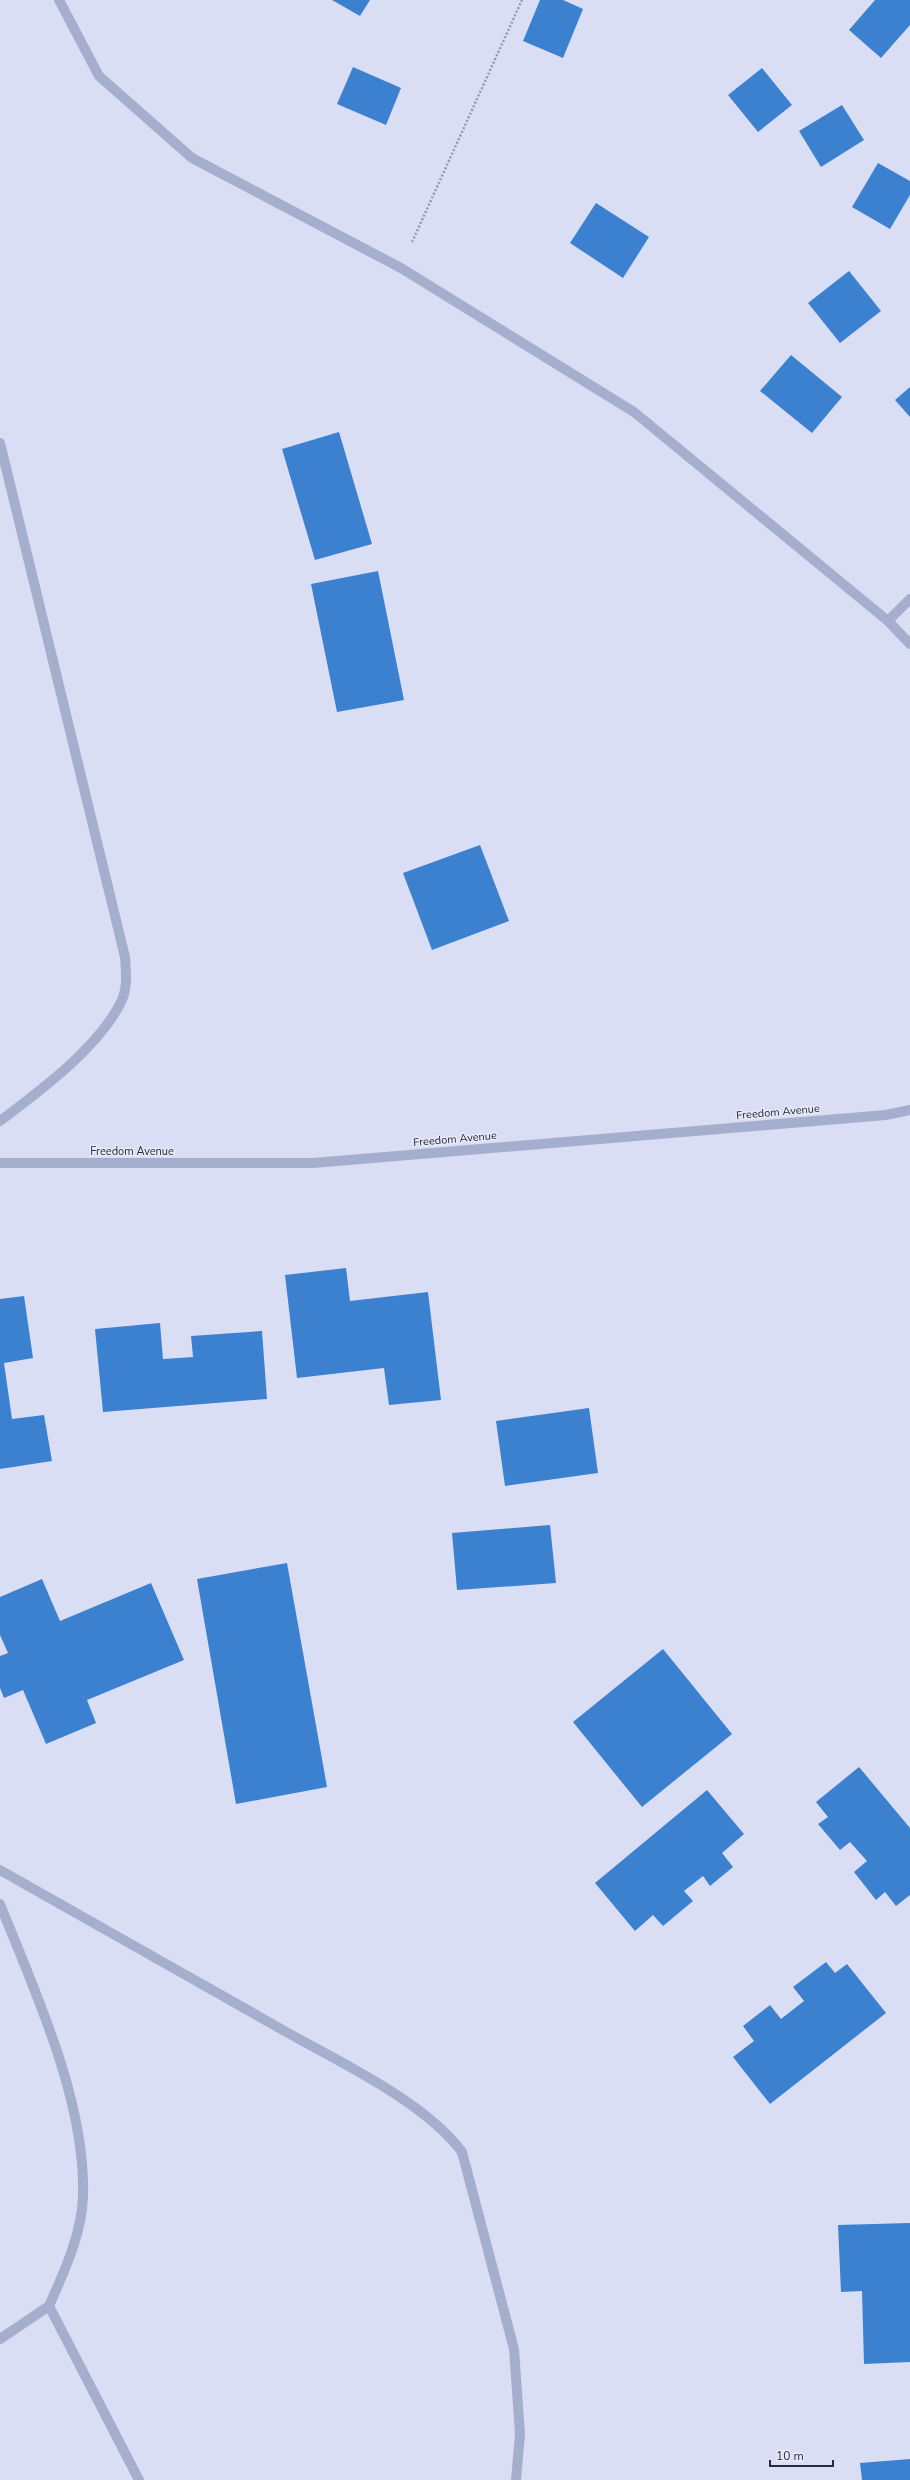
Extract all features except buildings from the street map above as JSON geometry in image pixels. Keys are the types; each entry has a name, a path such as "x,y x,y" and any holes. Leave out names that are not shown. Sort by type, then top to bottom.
{"street":[{"path":"59,0 99,76 192,158 401,268 634,412 888,621 910,644"},
{"path":"0,443 125,957 127,981 121,1002 117,1008 103,1028 67,1068 0,1121"},
{"path":"888,621 910,599"},
{"name":"Freedom Avenue","path":"0,1163 313,1163 886,1115 910,1110"},
{"path":"0,1870 365,2077 429,2116 448,2134 462,2152 514,2349 520,2434 516,2480"},
{"path":"0,1904 57,2054 78,2131 83,2197 76,2236 50,2306 0,2339"},
{"path":"50,2306 139,2480"}],"path":[{"path":"401,268 522,0"}]}
